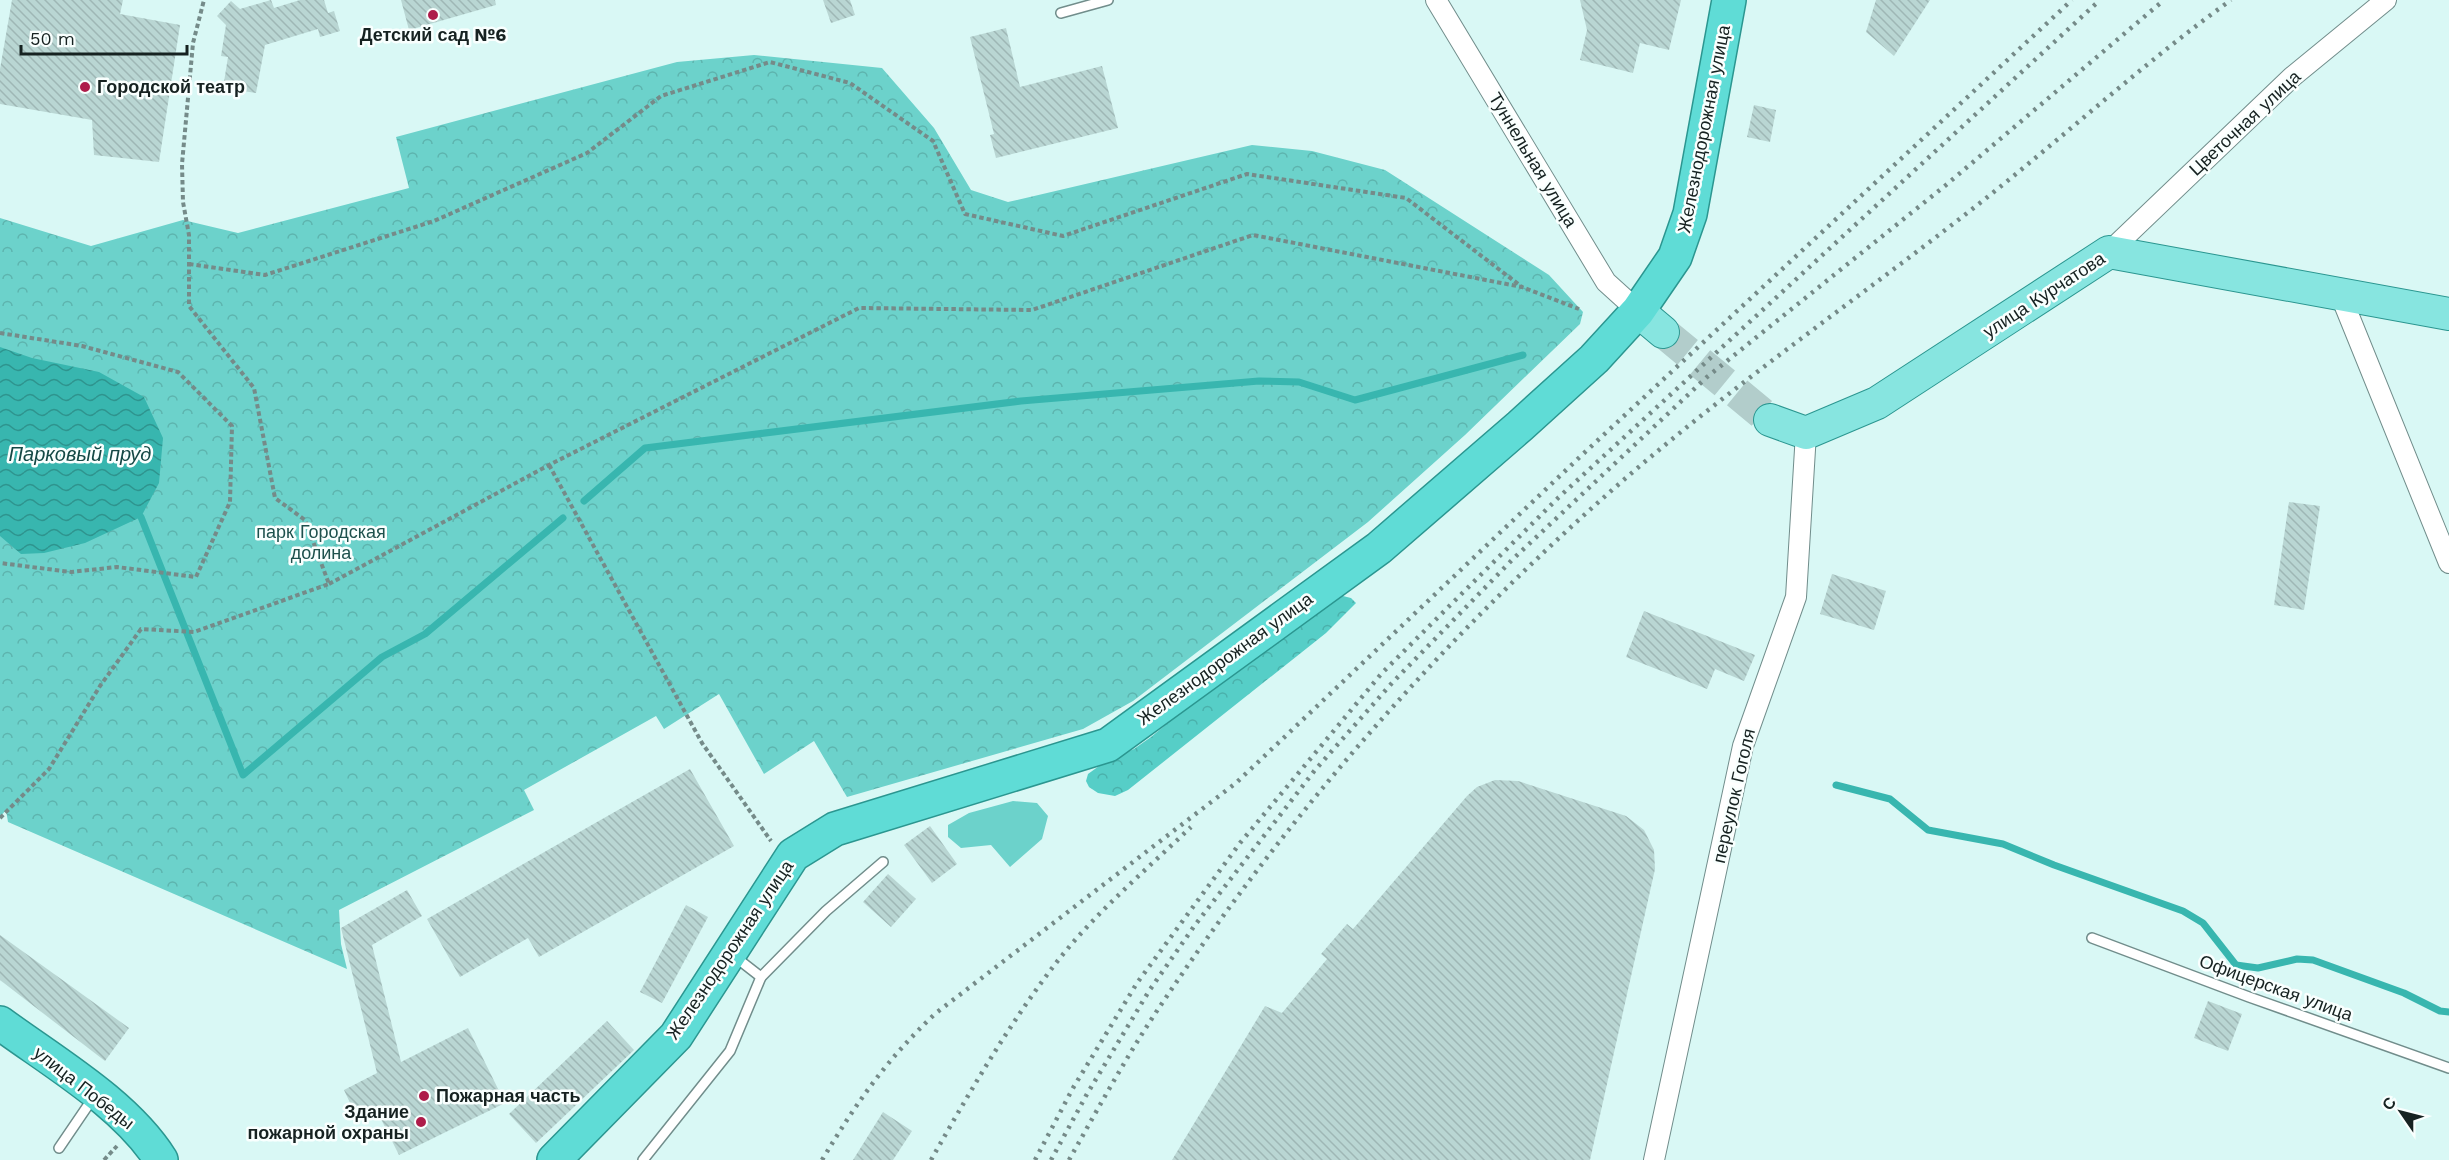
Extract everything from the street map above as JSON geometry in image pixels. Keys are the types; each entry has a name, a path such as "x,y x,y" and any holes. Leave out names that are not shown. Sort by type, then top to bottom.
{"highway":[{"name":"Железнодорожная улица","path":"554,1160 676,1036 794,855 835,829 1108,745 1378,548 1594,359 1638,311 1675,257 1690,214 1730,0"},
{"name":"улица Победы","path":"0,1023 96,1094 148,1139 161,1160"}],"main road":[{"name":"улица Курчатова","path":"1806,433 1877,403 2109,252 2449,314"},
{"path":"1638,311 1663,332"},
{"path":"1770,420 1806,433"}],"street":[{"name":"Туннельная улица","path":"1436,0 1606,282 1638,311"},
{"name":"Цветочная улица","path":"2109,252 2292,77 2386,0"},
{"path":"2340,294 2449,563"},
{"name":"переулок Гоголя","path":"1654,1160 1743,746 1796,597 1806,433"}],"lane":[{"path":"1061,13 1108,0"},
{"path":"643,1160 730,1051 761,977 826,911 883,862"},
{"name":"Офицерская улица","path":"2092,938 2249,998 2449,1068"},
{"path":"730,953 761,977"},
{"path":"59,1148 96,1094"}],"path":[{"path":"204,0 193,43 182,164 189,264 189,306 254,388 275,498 305,520 329,584"},
{"path":"189,264 265,276 434,221 587,153 661,96 770,62 850,83 933,141 965,214 1063,236 1247,174 1406,198 1522,287"},
{"path":"0,818 49,769 100,686 141,629 194,632 329,584 549,465 859,308 1032,310 1253,235 1522,287 1580,309"},
{"path":"0,333 82,346 178,372 232,426 230,502 196,577 117,567 71,572 0,563"},
{"path":"549,465 702,743 772,843"}],"green space":[{"name":"парк Городская долина","path":"754,55 882,68 934,128 971,190 1008,202 1252,145 1312,151 1385,170 1549,275 1583,312 1580,324 1465,435 1368,522 1133,701 1083,729 847,797 814,741 764,774 719,694 664,729 656,716 524,790 534,810 339,910 341,944 347,969 8,822 6,810 0,817 0,218 91,246 183,220 238,233 409,188 396,137 677,62"},
{"path":"1339,595 1351,598 1356,603 1326,633 1128,790 1115,796 1098,793 1089,787 1086,781 1088,774 1106,761 1134,749 1151,737 1193,702"},
{"path":"1013,801 1037,803 1048,816 1042,839 1010,867 991,845 961,848 948,837 948,825 969,813"}],"water":[{"name":"Парковый пруд","path":"0,347 32,358 99,372 144,397 163,438 159,483 141,517 85,543 44,553 21,554 0,536"}],"building":[{"name":"Городской театр","path":"12,0 123,0 120,14 180,25 159,162 94,155 92,120 0,104 0,69"},
{"path":"271,0 274,8 300,0 324,0 328,13 334,11 340,31 320,37 318,29 265,45 256,93 223,88 228,57 221,56 226,25 217,16 231,1 240,9"},
{"name":"Детский сад №6","path":"401,0 495,0 496,5 409,30"},
{"path":"823,0 850,0 855,15 831,23"},
{"path":"1580,0 1681,0 1669,50 1640,43 1633,73 1580,60 1587,30"},
{"path":"1876,0 1930,0 1894,56 1866,32"},
{"path":"1006,28 1020,87 1102,66 1118,128 996,158 990,135 994,134 970,37"},
{"path":"1754,105 1776,110 1770,142 1747,137"},
{"path":"2289,502 2320,506 2304,610 2274,605"},
{"path":"1832,574 1886,591 1874,630 1820,614"},
{"path":"1644,611 1755,655 1744,681 1715,669 1707,689 1626,657"},
{"path":"690,769 734,846 539,957 528,938 460,977 427,919"},
{"path":"1495,780 1518,781 1626,816 1644,830 1654,850 1655,869 1590,1160 1172,1160 1265,1006 1282,1013 1327,959 1321,954 1347,924 1353,929 1467,796 1477,787"},
{"path":"930,826 957,864 932,883 904,845"},
{"path":"888,874 916,899 891,927 863,902"},
{"name":"Пожарная часть","path":"407,890 422,916 372,945 401,1062 468,1028 505,1103 399,1155 377,1111 358,1120 344,1090 377,1073 341,928"},
{"path":"686,905 708,917 662,1003 640,992"},
{"path":"0,935 129,1028 105,1061 0,980"},
{"path":"2208,1001 2242,1014 2228,1051 2194,1038"},
{"path":"607,1021 634,1050 536,1143 509,1114"},
{"path":"883,1112 912,1131 893,1160 853,1160"}],"waterway":[{"path":"584,501 645,448 1021,401 1259,381 1299,382 1355,400 1523,355"},
{"path":"141,517 243,775 382,657 425,634 563,518"},
{"path":"1836,785 1890,799 1928,830 2003,844 2054,865 2183,911 2203,923 2236,965 2258,968 2297,959 2313,960 2404,993 2440,1011 2449,1012"}],"tunnel":[{"path":"1663,332 1770,420"}],"railway":[{"path":"822,1160 873,1082 918,1030 936,1013 1236,783 1583,454 2072,0"},
{"path":"1035,1160 1073,1088 1137,983 1240,843 1382,673 1558,498 2100,0"},
{"path":"1051,1160 1087,1094 1149,991 1195,925 1315,770 1392,683 1513,559 1707,377 1946,185 2164,0"},
{"path":"1069,1160 1154,1016 1215,927 1266,859 1373,729 1488,606 1656,452 1749,378 1985,199 2168,48 2231,0"},
{"path":"931,1160 1006,1034 1056,963 1104,909 1191,827"}],"place":[{"name":"Детский сад №6","path":"433,15"},
{"name":"Городской театр","path":"85,87"},
{"name":"Пожарная часть","path":"424,1096"},
{"name":"Здание пожарной охраны","path":"421,1122"}]}
